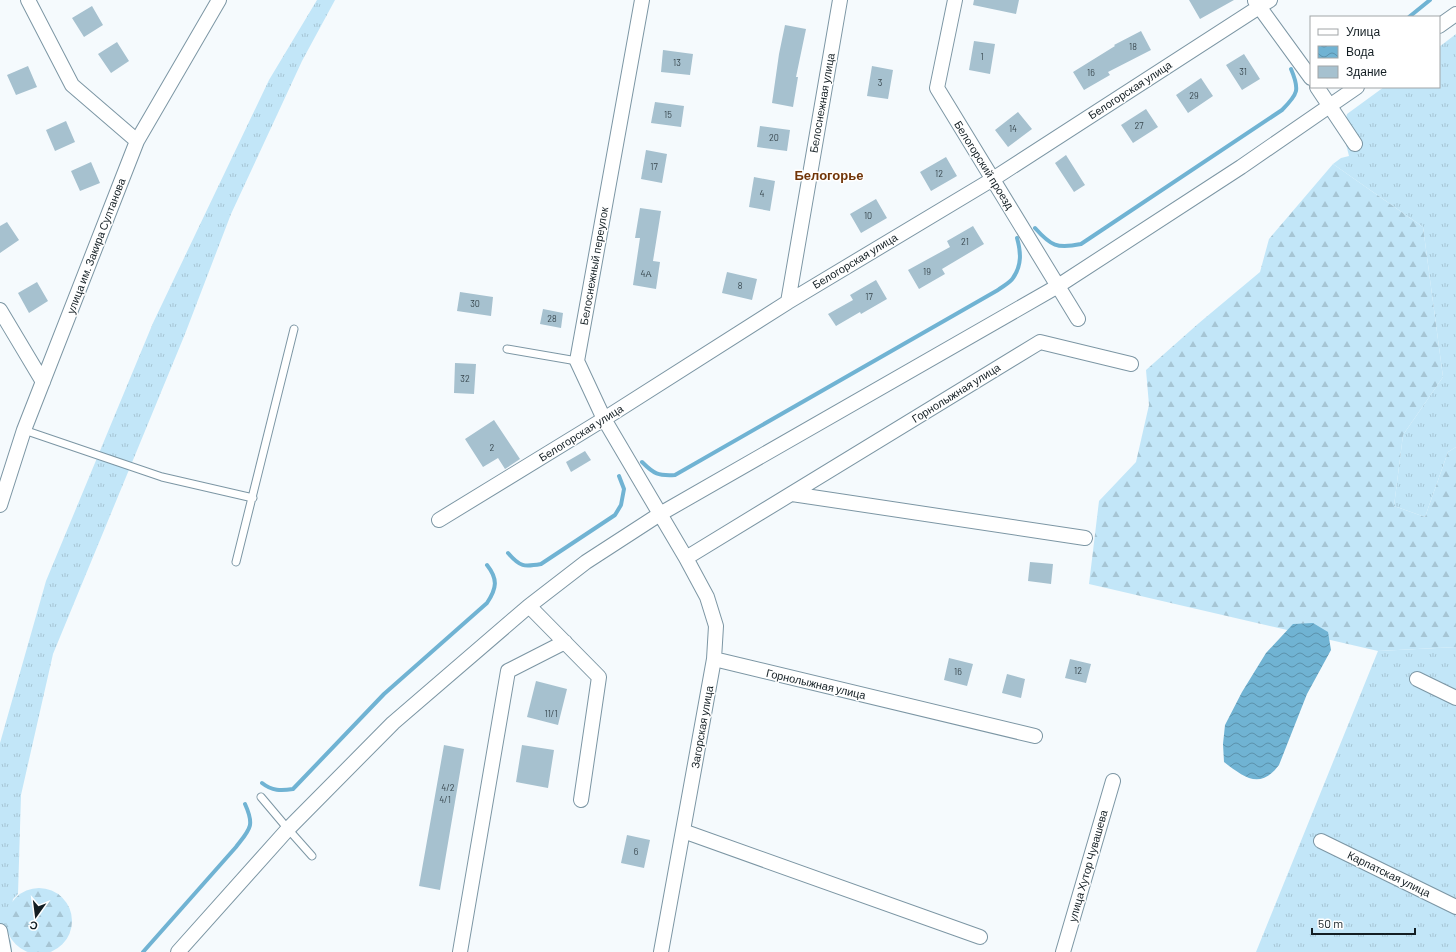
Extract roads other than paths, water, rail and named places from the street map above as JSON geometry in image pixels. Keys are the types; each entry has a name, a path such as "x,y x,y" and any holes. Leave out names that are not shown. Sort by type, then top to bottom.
{"street":[{"path":"28,0 72,85 137,141"},
{"name":"улица им. Закира Султанова","path":"0,505 24,430 137,141 219,0"},
{"name":"Белоснежный переулок","path":"577,361 642,0"},
{"name":"Белоснежная улица","path":"788,302 840,0"},
{"name":"Белогорский проезд","path":"955,0 937,88 1078,320"},
{"path":"1261,2 1310,76"},
{"name":"Белогорская улица","path":"439,520 604,419 788,302 993,179 1261,2"},
{"path":"1440,25 1456,14"},
{"path":"1318,88 1355,144"},
{"path":"178,952 288,829 393,723 529,606 586,562 660,514 1058,286 1241,167 1331,106 1355,88"},
{"path":"0,310 43,382"},
{"name":"Горнолыжная улица","path":"686,558 1040,342 1131,364"},
{"path":"577,361 604,419 660,514"},
{"path":"792,494 1085,538"},
{"name":"Загорская улица","path":"660,514 707,597 716,626 714,659 661,952"},
{"path":"529,606 599,677 581,800"},
{"path":"460,952 508,671 565,642"},
{"name":"Горнолыжная улица","path":"714,659 1035,736"},
{"path":"1417,679 1456,698"},
{"name":"улица Хутор Чувашева","path":"1063,952 1113,781"},
{"path":"683,831 980,937"},
{"name":"Карпатская улица","path":"1321,841 1456,907"},
{"path":"0,931 4,952"}],"lane":[{"path":"236,562 294,329"},
{"path":"507,349 577,361"},
{"path":"24,430 162,477 253,498"},
{"path":"261,796 312,856"}],"water":[{"path":"1313,623 1328,632 1331,650 1307,694 1279,765 1272,773 1265,777 1252,779 1246,777 1224,762 1223,744 1225,725 1242,692 1266,653 1293,624"}],"waterway":[{"path":"1410,16 1430,0"},
{"path":"1035,228 1046,239 1055,245 1066,246 1081,244 1282,110 1294,96 1296,91 1296,82 1291,69"},
{"path":"642,462 657,473 664,475 675,475 998,290 1012,280 1018,268 1020,253 1017,238"},
{"path":"508,553 516,561 523,565 530,566 541,564 615,515 621,505 624,489 619,476"},
{"path":"262,783 269,788 277,790 293,789 384,694 487,603 493,593 495,584 491,570 487,565"},
{"path":"143,952 245,836 250,827 250,817 245,804"}],"district":[{"name":"Белогорье","path":"829,175"}]}
